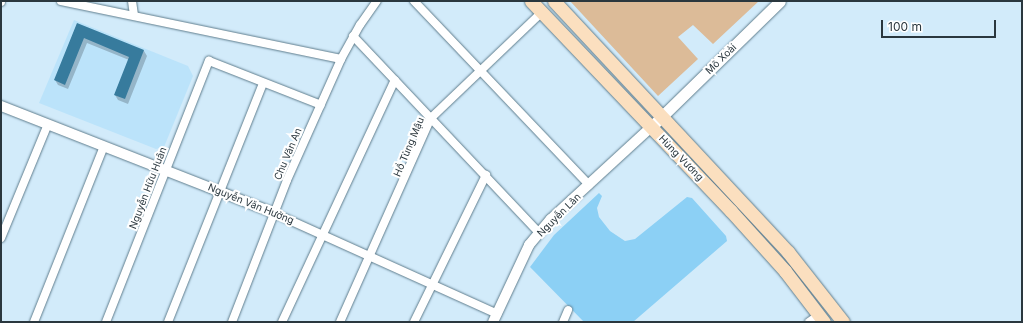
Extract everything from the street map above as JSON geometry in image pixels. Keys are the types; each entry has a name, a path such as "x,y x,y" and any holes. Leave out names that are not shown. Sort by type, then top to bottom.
{"main road":[{"name":"Hùng Vương","path":"531,1 785,271 817,320"},
{"name":"Hùng Vương","path":"554,1 788,252 842,322"},
{"name":"Mô Xoài","path":"651,127 780,1"}],"street":[{"path":"61,1 341,59"},
{"path":"132,1 134,15"},
{"name":"Chu Văn An","path":"232,322 276,214 287,180 341,59 353,36 377,1"},
{"path":"414,1 589,185"},
{"name":"Hồ Tùng Mậu","path":"340,322 432,118 479,71 542,12"},
{"path":"353,36 540,233"},
{"name":"Nguyễn Hữu Huân","path":"106,322 209,61 263,83"},
{"path":"282,322 322,233 395,80"},
{"path":"168,322 222,190 263,83 321,105"},
{"name":"Nguyễn Văn Hưởng","path":"1,106 166,171 222,190 432,282 495,318"},
{"path":"1,238 48,124"},
{"name":"Nguyễn Lân","path":"495,318 529,245 589,185 651,127"},
{"path":"34,322 104,146"},
{"path":"414,322 432,282 486,175"},
{"path":"562,322 568,310"}],"shaded area":[{"path":"570,1 759,1 713,44 693,25 678,37 698,59 658,96"},
{"path":"74,20 188,66 193,76 164,147 156,149 39,103"},
{"path":"599,193 602,196 597,208 599,217 610,231 625,241 635,239 687,197 692,198 726,236 727,241 633,322 584,322 530,267 554,235"}],"building":[{"path":"77,23 144,50 125,99 114,95 129,57 84,38 65,85 54,80"}]}
